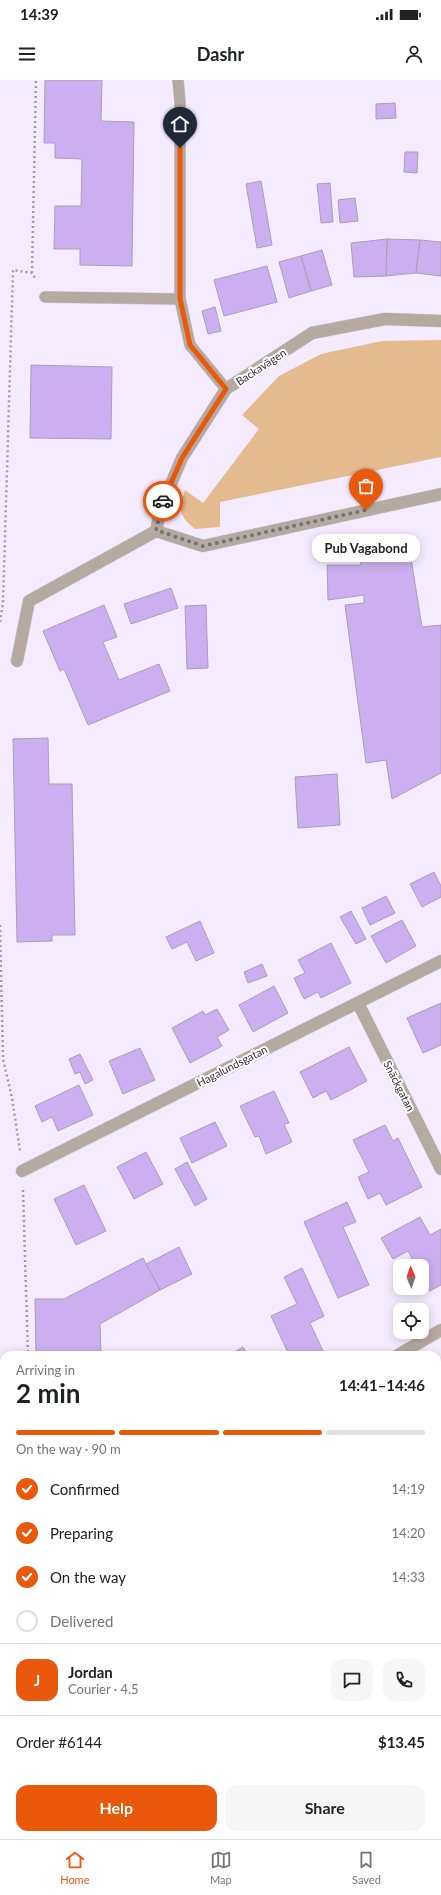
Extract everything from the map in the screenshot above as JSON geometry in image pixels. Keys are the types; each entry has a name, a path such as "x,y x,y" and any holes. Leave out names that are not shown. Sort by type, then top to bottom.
{"street":[{"name":"Backavägen","path":"156,530 161,507 182,458 226,389 312,333 385,319 441,321"},
{"path":"17,661 29,601 156,530 203,546 441,494"},
{"name":"Hagalundsgatan","path":"22,1171 441,961"},
{"name":"Snäckgatan","path":"358,1003 441,1169"},
{"path":"405,1351 441,1330"}],"lane":[{"path":"178,80 180,102 180,299 190,345 226,389"},
{"path":"45,296 180,299"}],"path":[{"path":"36,80 32,272 45,296"},
{"path":"0,622 3,596 12,270 32,272"},
{"path":"0,925 3,1059 12,1098 22,1171 28,1351"}],"shaded area":[{"path":"441,340 441,457 220,502 220,527 195,529 185,520 181,512 181,507 185,490 203,503 259,429 242,415 279,376 321,354 382,341"}],"building":[{"path":"45,80 102,80 101,121 134,122 132,266 80,265 80,249 54,249 55,206 81,206 82,159 55,158 55,143 44,143"},
{"path":"395,103 396,118 376,119 376,104"},
{"path":"405,152 418,152 417,173 404,172"},
{"path":"261,181 272,245 257,248 246,184"},
{"path":"330,183 333,222 321,223 317,184"},
{"path":"355,198 358,221 340,223 338,200"},
{"path":"387,239 420,240 416,273 386,276"},
{"path":"387,239 386,276 354,277 351,243"},
{"path":"420,240 441,242 441,276 416,273"},
{"path":"322,250 332,285 311,291 301,256"},
{"path":"301,256 311,291 289,298 279,262"},
{"path":"267,266 277,302 224,316 214,280"},
{"path":"215,307 221,331 208,334 202,311"},
{"path":"31,365 112,367 111,439 30,438"},
{"path":"409,546 422,627 441,625 441,773 392,799 386,760 366,763 345,605 364,603 364,595 328,600 327,565 361,565 359,550"},
{"path":"171,588 178,608 131,624 124,604"},
{"path":"104,605 117,637 103,642 119,680 159,664 170,691 88,725 64,669 60,671 43,631"},
{"path":"206,605 208,668 187,669 185,606"},
{"path":"48,738 49,784 72,784 75,935 52,935 52,941 17,942 13,739"},
{"path":"337,774 340,825 298,828 295,777"},
{"path":"434,872 441,886 441,897 422,907 410,884"},
{"path":"386,896 395,913 370,925 362,908"},
{"path":"351,911 366,939 356,944 340,917"},
{"path":"402,920 416,946 386,963 371,936"},
{"path":"200,921 214,953 196,961 187,942 172,949 166,937"},
{"path":"331,943 351,983 321,998 318,992 304,999 294,978 305,973 298,960"},
{"path":"262,964 267,976 248,983 244,972"},
{"path":"274,986 288,1013 253,1032 239,1005"},
{"path":"441,1003 441,1045 423,1053 407,1018"},
{"path":"217,1009 229,1030 217,1037 222,1046 190,1063 172,1028 203,1011 205,1015"},
{"path":"349,1047 367,1081 331,1100 326,1091 313,1098 300,1072"},
{"path":"140,1048 155,1080 123,1094 109,1061"},
{"path":"80,1054 93,1080 85,1084 80,1072 75,1074 69,1059"},
{"path":"79,1085 93,1115 58,1131 52,1117 42,1122 35,1106"},
{"path":"274,1091 289,1123 284,1124 292,1142 266,1154 259,1136 255,1137 240,1106"},
{"path":"215,1122 227,1146 192,1163 180,1138"},
{"path":"385,1125 393,1141 398,1138 422,1187 386,1205 380,1193 368,1199 358,1177 369,1172 353,1140"},
{"path":"146,1152 163,1184 134,1199 117,1167"},
{"path":"187,1162 207,1199 195,1206 175,1169"},
{"path":"84,1185 106,1231 76,1245 54,1199"},
{"path":"347,1202 356,1222 343,1227 369,1285 338,1298 304,1222"},
{"path":"420,1217 430,1235 441,1229 441,1285 430,1291 429,1289 429,1259 412,1259 408,1251 393,1259 381,1238"},
{"path":"179,1247 192,1274 160,1290 146,1264"},
{"path":"143,1258 160,1290 100,1324 101,1351 36,1351 35,1299 64,1299"},
{"path":"302,1268 324,1316 310,1323 323,1351 287,1351 271,1316 297,1304 284,1277"},
{"path":"243,1347 246,1351 236,1351"}],"way so far":[{"path":"163,501 156,530 203,546 366,510"}],"place":[{"name":"Pub Vagabond","path":"366,510"}],"route":[{"path":"163,501 182,458 226,389 190,345 180,299 180,148"}]}
